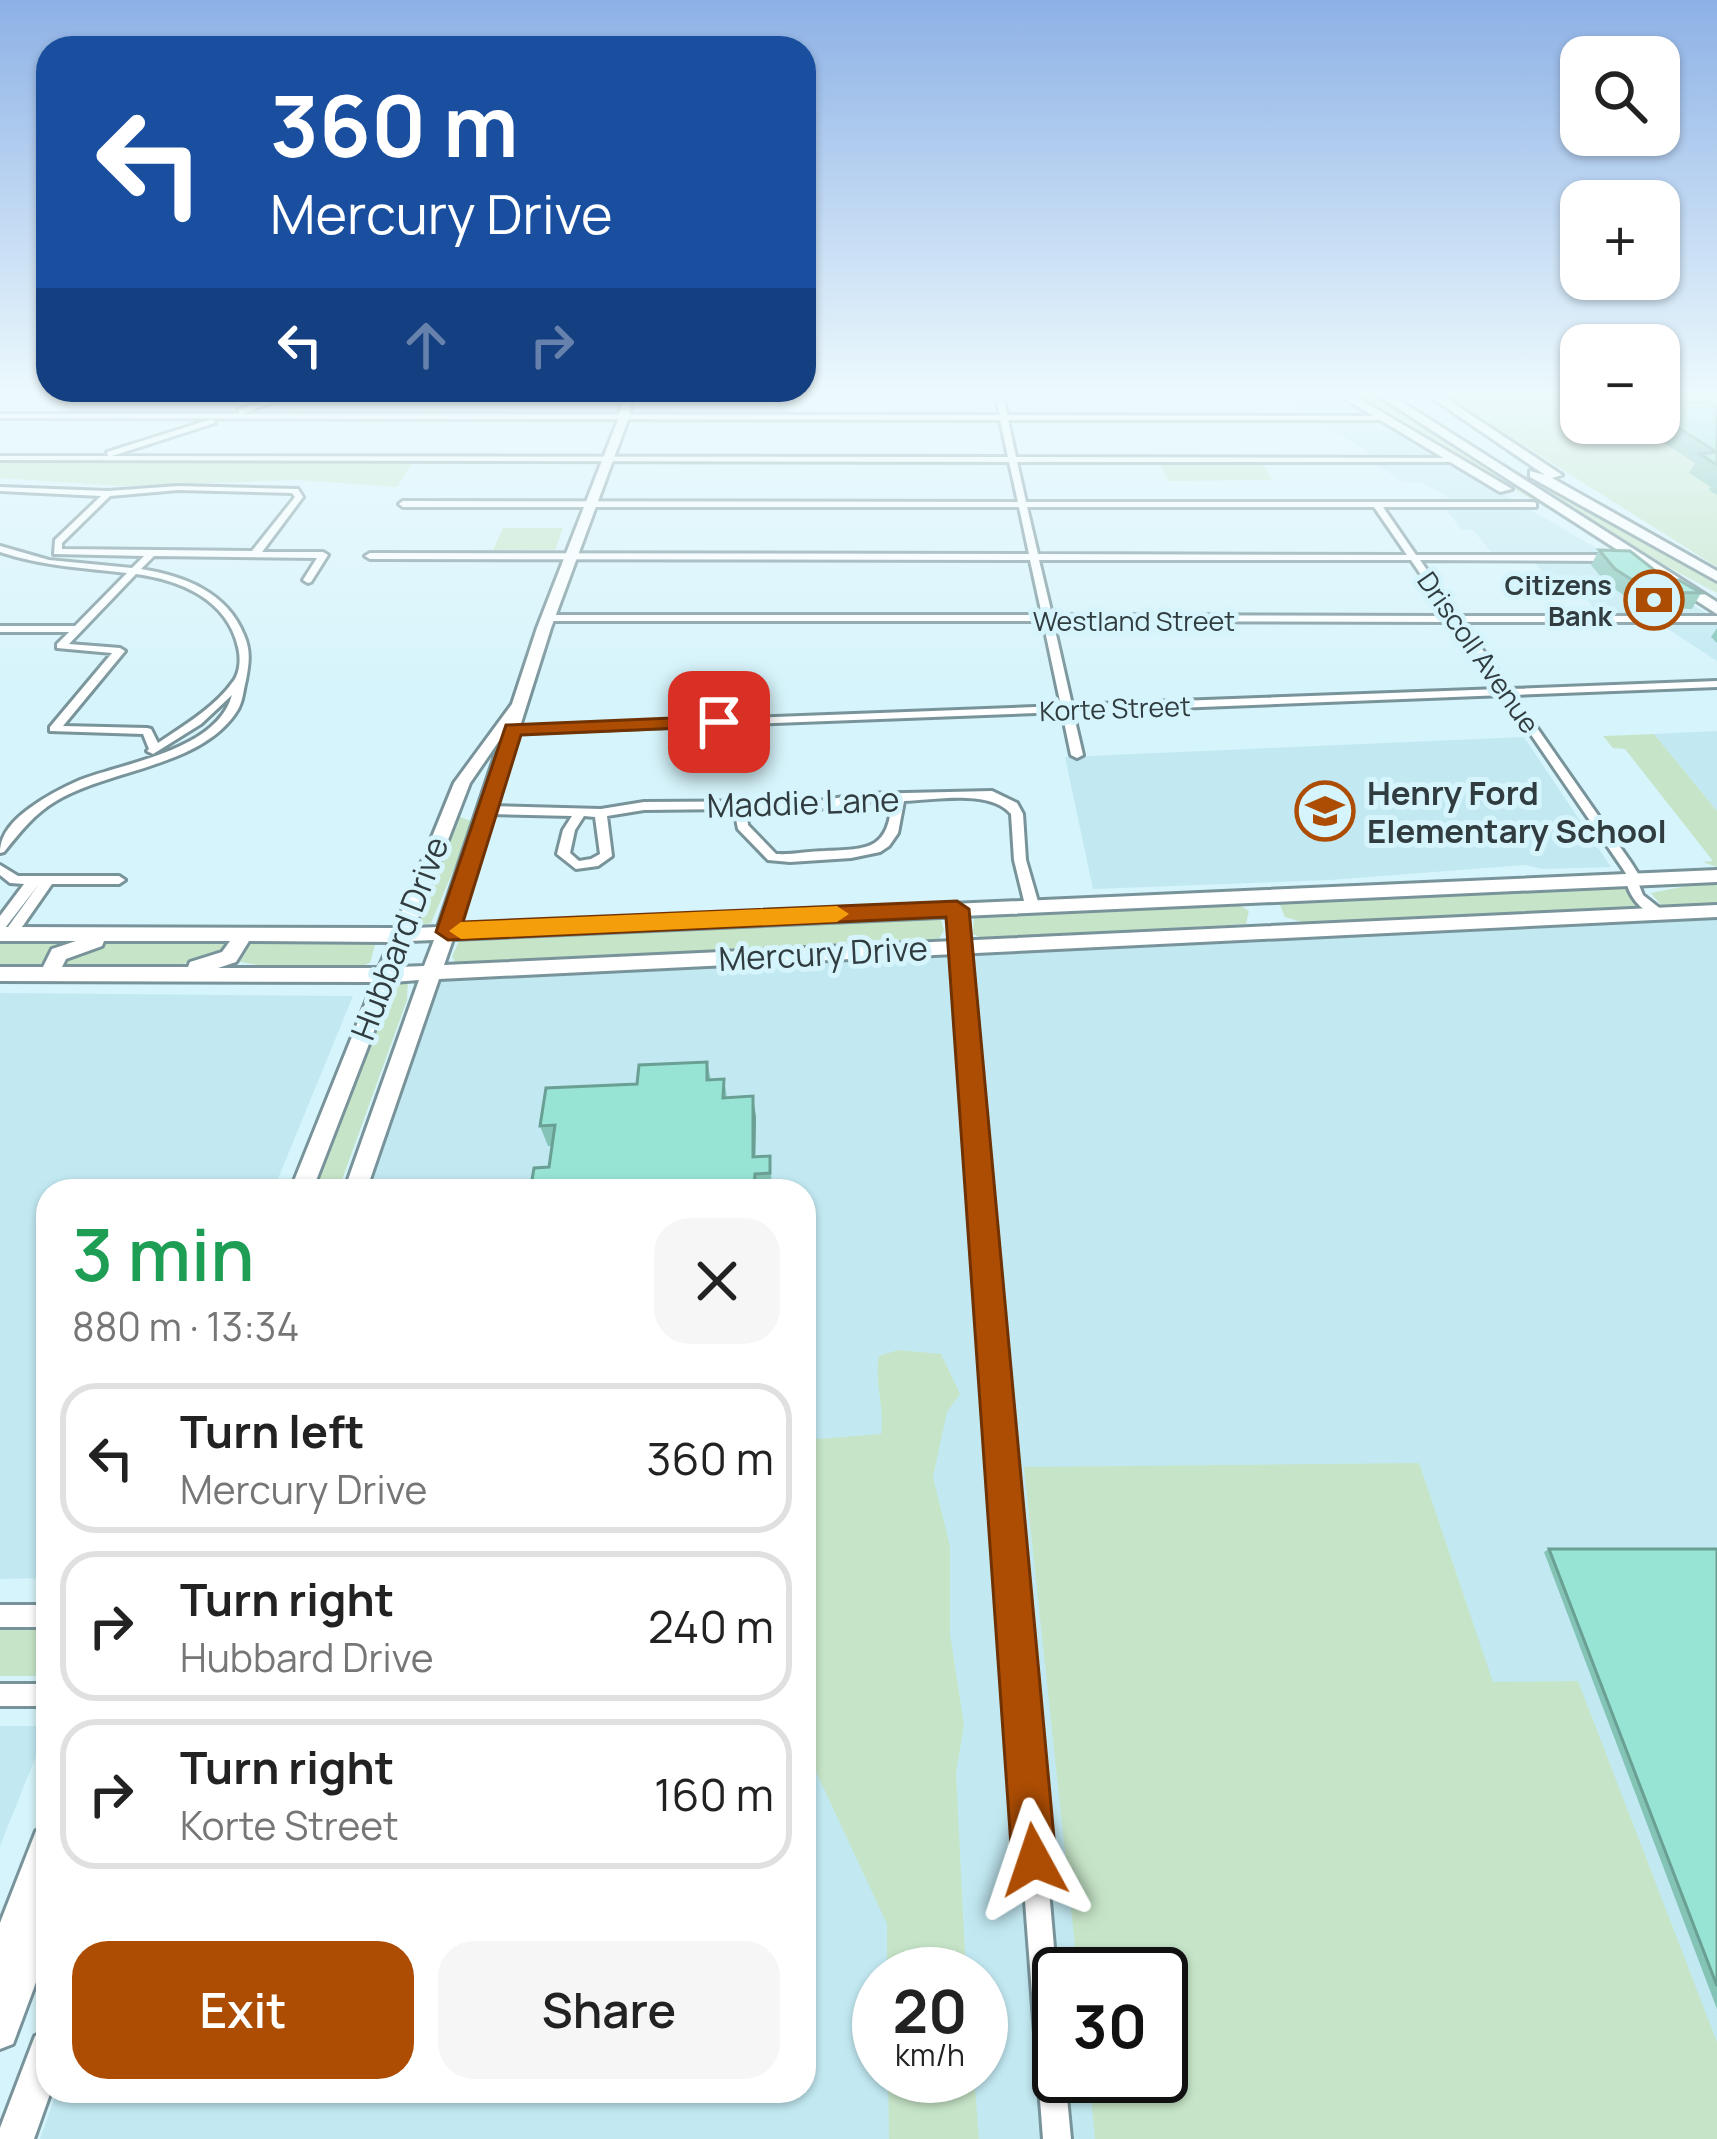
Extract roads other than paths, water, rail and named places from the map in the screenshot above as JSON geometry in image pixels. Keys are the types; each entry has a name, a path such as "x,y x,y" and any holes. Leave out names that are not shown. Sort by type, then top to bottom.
{"main road":[{"path":"1508,491 1717,609"},
{"path":"1533,491 1629,557"},
{"path":"1566,491 1717,577"},
{"path":"1579,491 1672,551"},
{"path":"1606,540 1717,595"}],"street":[{"path":"39,491 145,491"},
{"path":"255,554 299,497 289,491"},
{"name":"Hubbard Drive","path":"359,1179 448,932 521,698 598,491"},
{"path":"1020,491 1077,755"},
{"path":"108,494 55,549 62,554 323,555 308,580"},
{"path":"404,504 1533,505"},
{"name":"Driscoll Avenue","path":"1377,505 1636,880 1637,897 1660,914"},
{"path":"0,849 41,805 139,761 175,751 221,724 236,702 245,662 243,645 223,607 186,584 134,571 51,564 2,551"},
{"path":"151,554 61,648 120,651 54,729 147,731 155,749"},
{"path":"370,556 1629,557"},
{"name":"Westland Street","path":"551,618 1717,619"},
{"path":"0,629 76,629"},
{"path":"139,761 197,722 239,682"},
{"name":"Korte Street","path":"513,730 1717,684"},
{"name":"Hubbard Drive","path":"306,1179 450,810 476,761 521,698"},
{"path":"476,761 504,763"},
{"name":"Maddie Lane","path":"489,810 580,814 644,806 977,794 1013,806 1032,905"},
{"path":"739,805 742,826 772,857 850,857 878,848 897,818 898,799"},
{"path":"450,810 489,810"},
{"path":"580,814 569,830 563,854 576,865 606,856 601,813"},
{"path":"0,869 15,880 119,880"},
{"name":"Mercury Drive","path":"3,931 399,934 1717,876"},
{"path":"3,931 41,881"},
{"path":"1252,896 1265,932"},
{"path":"957,909 1057,2139"},
{"name":"Mercury Drive","path":"0,974 383,975 1717,911"},
{"path":"49,975 59,954 91,941 221,934"},
{"path":"167,975 229,957 244,934"},
{"path":"0,1616 36,1616"},
{"path":"0,1694 36,1695"},
{"path":"0,1969 36,1875"},
{"path":"0,2031 36,1935"},
{"path":"15,2139 36,2082"}],"place":[{"name":"Citizens Bank","path":"1654,600"},
{"name":"Henry Ford Elementary School","path":"1325,811"}]}
